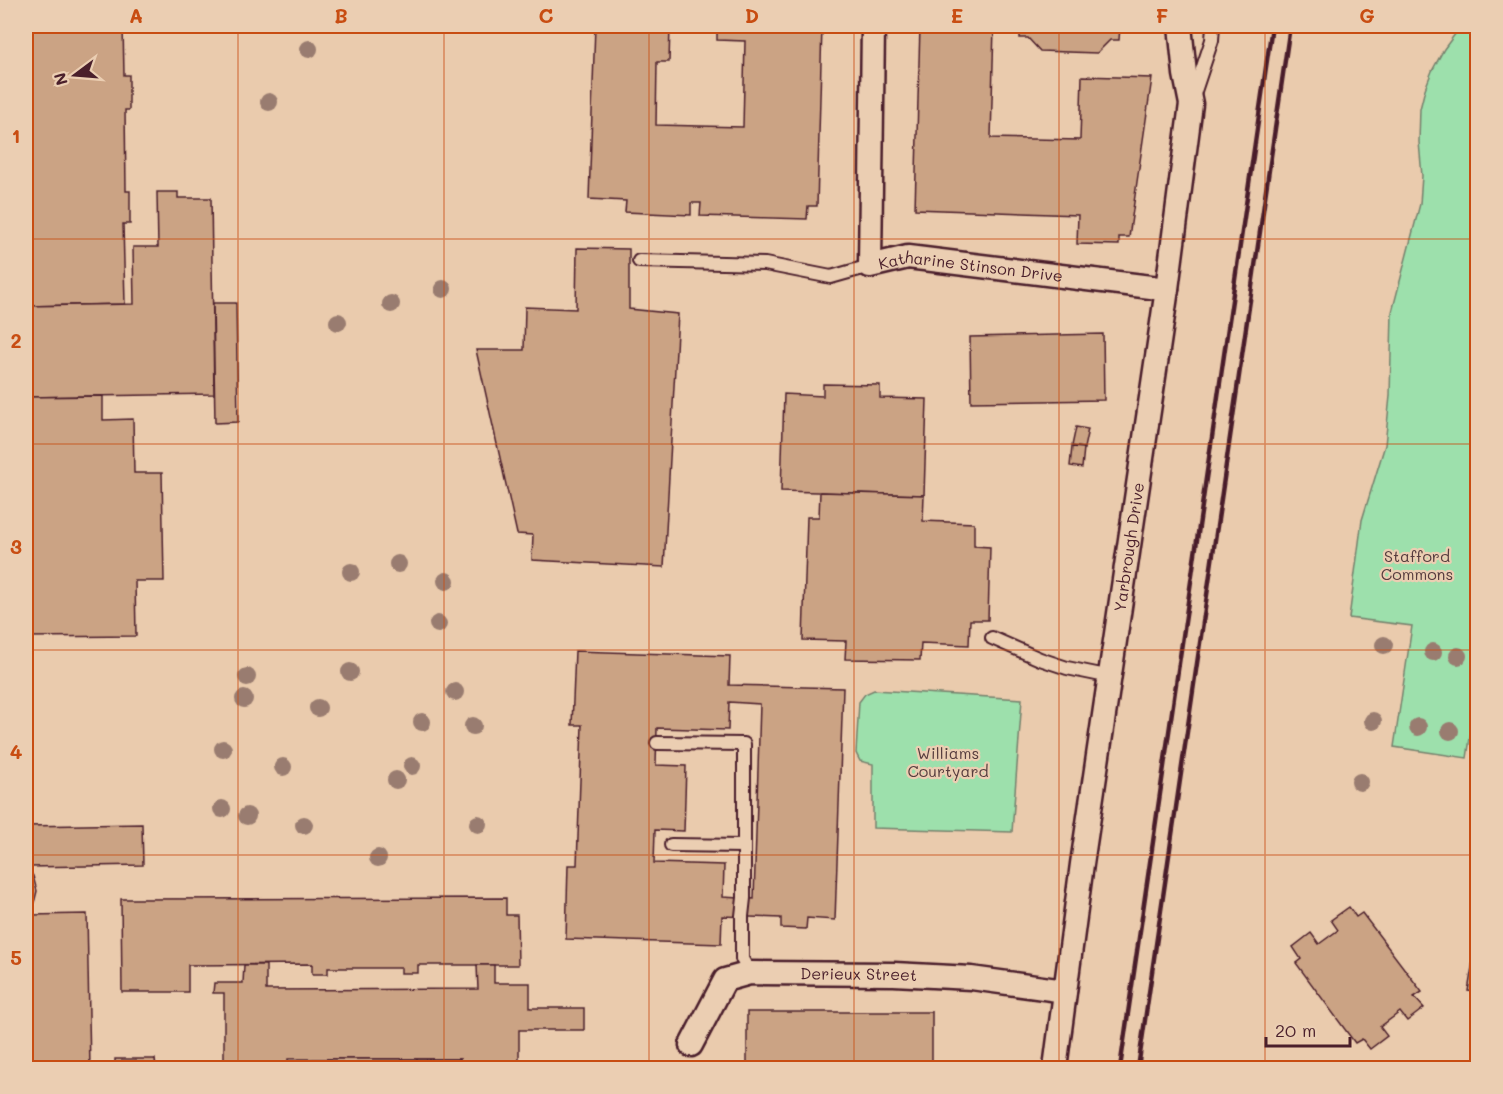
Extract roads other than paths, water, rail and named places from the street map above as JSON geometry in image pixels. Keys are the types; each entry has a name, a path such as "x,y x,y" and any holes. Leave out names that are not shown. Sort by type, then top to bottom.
{"street":[{"name":"Katharine Stinson Drive","path":"873,26 870,266 908,257 1167,289"},
{"name":"Yarbrough Drive","path":"1055,1068 1167,289 1191,104 1180,26"},
{"name":"Derieux Street","path":"692,1045 725,980 750,973 971,978 1065,991"}],"lane":[{"path":"1191,104 1212,40 1213,26"},
{"path":"639,261 765,264 831,277 870,266"},
{"path":"992,638 1067,668 1111,676"},
{"path":"657,743 744,744 742,958 750,973"},
{"path":"671,845 743,846"}],"railway":[{"path":"1120,1068 1272,26"},
{"path":"1138,1068 1290,26"}],"park label":[{"name":"Stafford Commons","path":"1417,565"},
{"name":"Williams Courtyard","path":"948,762"}]}
